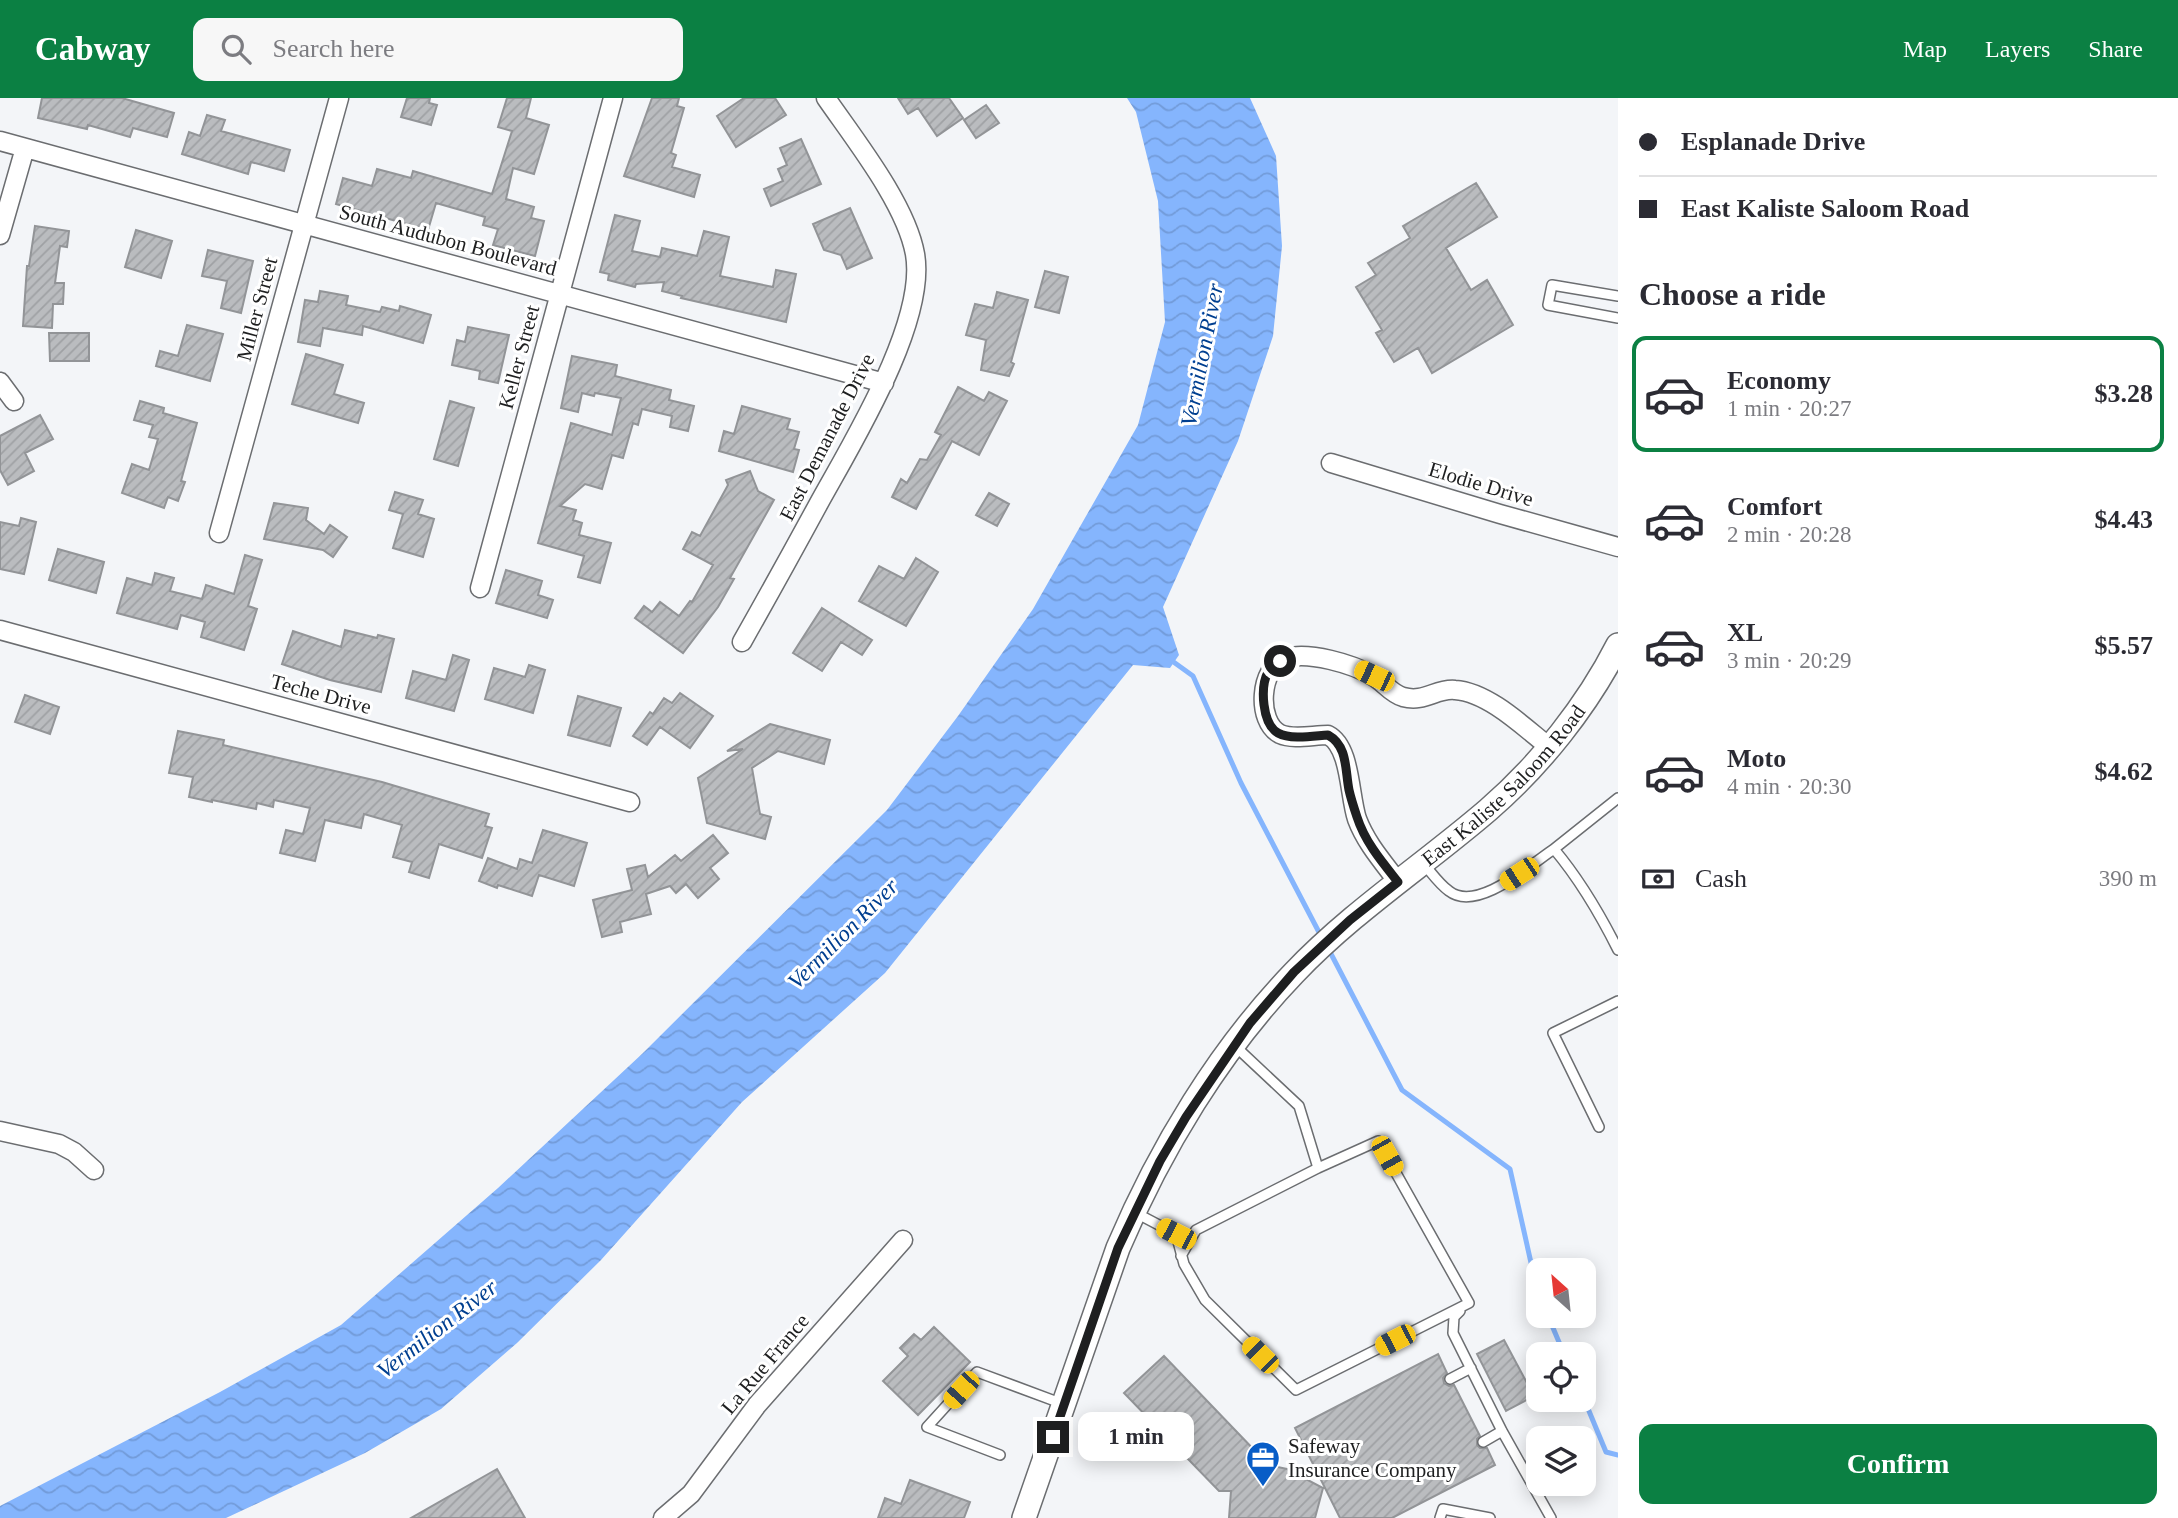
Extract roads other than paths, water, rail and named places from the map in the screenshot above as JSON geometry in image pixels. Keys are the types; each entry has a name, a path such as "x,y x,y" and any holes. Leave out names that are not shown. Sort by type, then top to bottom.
{"main road":[{"name":"East Kaliste Saloom Road","path":"1024,1518 1118,1248 1134,1212 1186,1117 1234,1045 1294,972 1350,920 1489,809 1549,747 1582,704 1617,650"}],"street":[{"name":"Miller Street","path":"219,533 339,98"},
{"name":"Keller Street","path":"480,588 613,98"},
{"name":"East Demanade Drive","path":"742,642 884,383 908,316 916,281 916,257 898,210 868,159 826,98"},
{"name":"South Audubon Boulevard","path":"0,141 884,383"},
{"path":"0,235 25,148"},
{"path":"0,382 14,401"},
{"name":"Elodie Drive","path":"1331,463 1618,547"},
{"name":"Teche Drive","path":"0,630 630,802"},
{"path":"1398,882 1371,847 1358,820 1349,791 1341,747 1328,735 1288,736 1271,727 1267,717 1264,685 1267,674 1277,663 1294,656 1347,664 1374,676 1393,693 1405,697 1427,698 1443,690 1470,693 1520,722 1549,747"},
{"path":"0,1131 59,1144 74,1152 94,1170"},
{"name":"La Rue France","path":"674,1515 716,1464 757,1405 903,1240"}],"lane":[{"path":"1618,296 1552,285 1548,305 1618,318"},
{"path":"1423,863 1450,892 1468,897 1491,892 1554,849 1588,819 1618,798"},
{"path":"1554,849 1600,914 1618,950"},
{"path":"1599,1128 1553,1033 1618,1000"},
{"path":"1234,1045 1299,1106 1318,1168"},
{"path":"1181,1256 1196,1230 1318,1168 1378,1141 1469,1303"},
{"path":"1134,1212 1176,1234 1181,1256 1205,1300 1296,1390 1469,1303"},
{"path":"1469,1303 1454,1317 1453,1333 1503,1432 1552,1518"},
{"path":"1450,1379 1471,1368"},
{"path":"1000,1455 928,1427 977,1372 1064,1405"},
{"path":"1483,1442 1503,1432"},
{"path":"1440,1518 1443,1509 1490,1518"}],"water":[{"name":"Vermilion River","path":"1127,98 1250,98 1276,156 1282,246 1273,336 1238,441 1163,607 1179,655 1170,668 1133,665 885,973 742,1102 601,1260 517,1343 441,1409 365,1453 226,1518 0,1518 0,1506 220,1392 341,1325 498,1188 643,1053 887,810 958,716 1033,609 1138,425 1165,322 1158,201 1136,112"}],"waterway":[{"path":"1168,658 1193,676 1241,783 1322,938"},
{"path":"1329,950 1402,1090 1510,1169 1530,1258"},
{"path":"1553,1328 1559,1342"},
{"path":"1589,1412 1606,1452 1618,1455"}],"place":[{"name":"Safeway Insurance Company","path":"1263,1488"}]}
